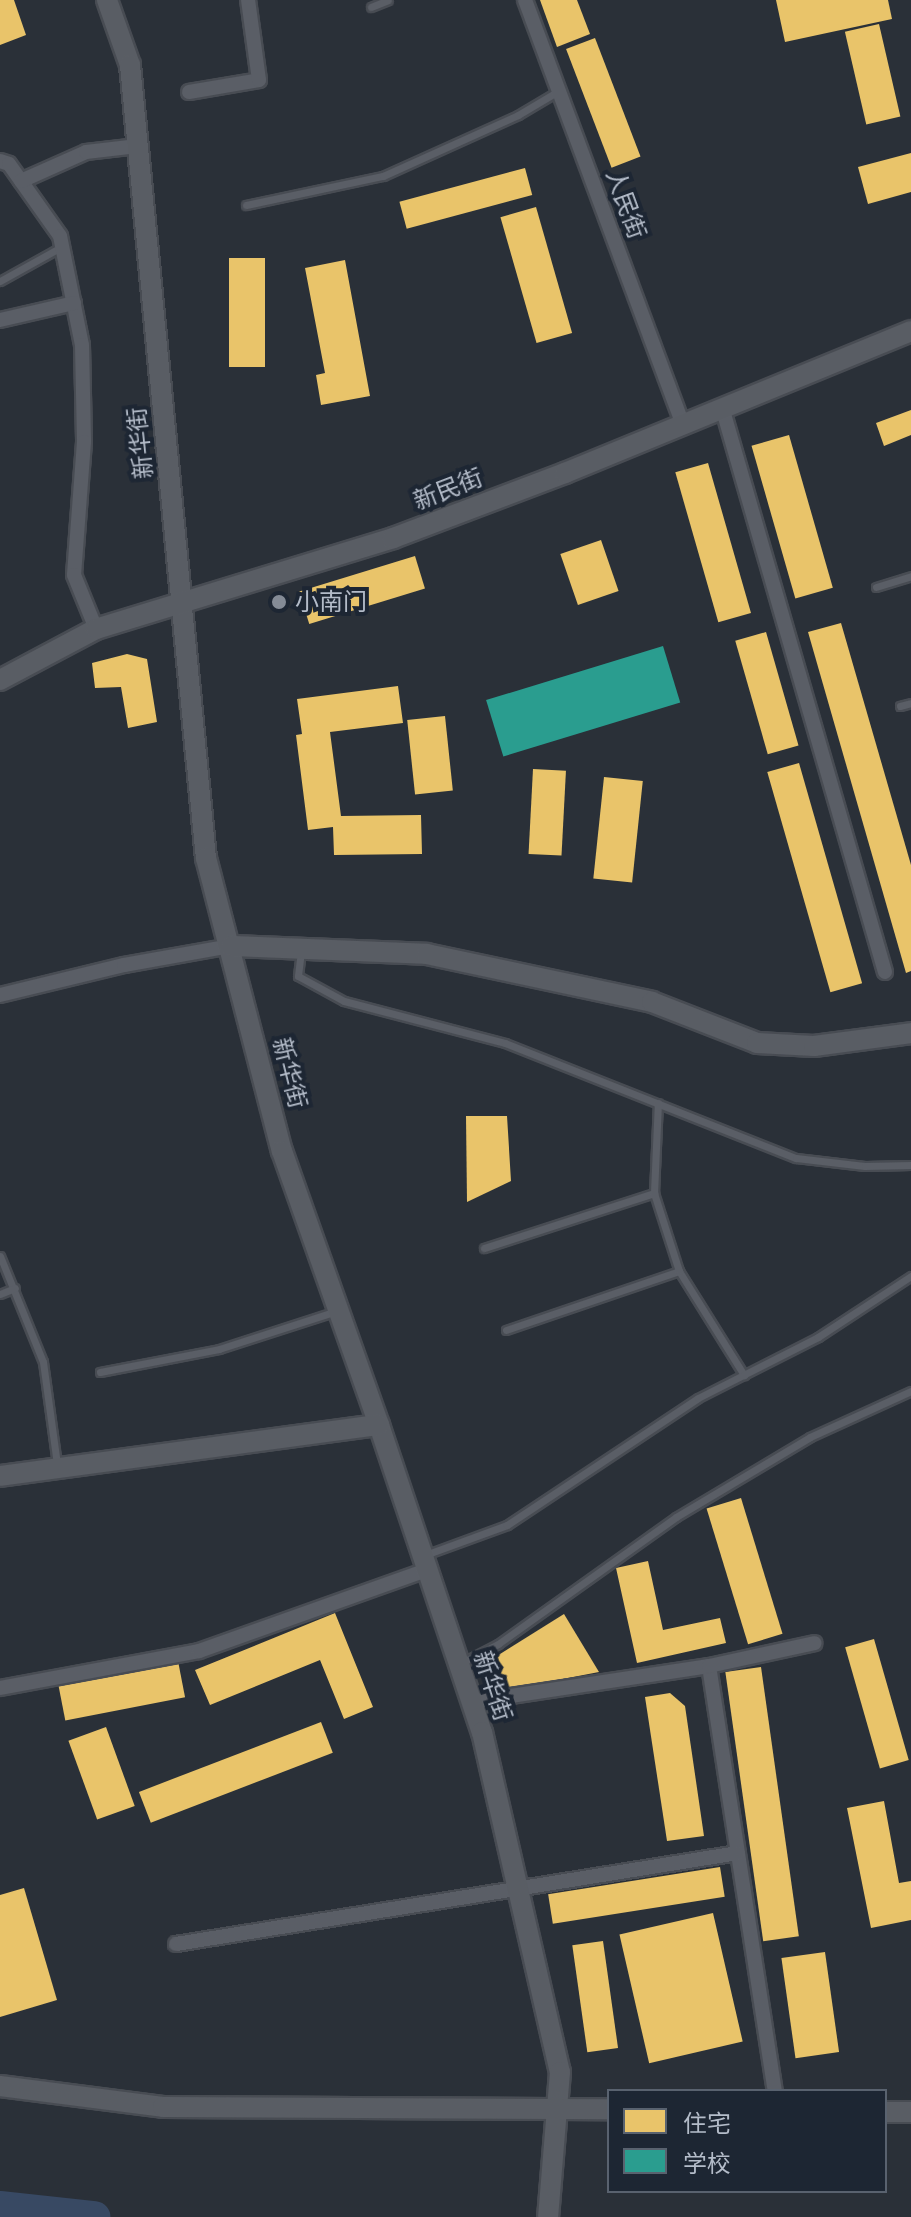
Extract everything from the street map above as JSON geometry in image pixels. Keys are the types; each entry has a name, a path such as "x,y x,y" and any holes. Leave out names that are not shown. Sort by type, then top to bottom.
{"street":[{"name":"新华街","path":"107,0 130,65 206,858 282,1151 379,1425 482,1732 560,2072 548,2217"},
{"path":"189,92 259,80 248,0"},
{"name":"人民街","path":"525,0 561,89 682,423"},
{"path":"21,181 86,152 138,146"},
{"path":"0,161 9,164 60,236 74,303 82,345 84,442 74,575 96,629"},
{"path":"0,320 74,303"},
{"name":"新民街","path":"0,680 96,629 393,538 911,331"},
{"path":"722,407 885,972"},
{"path":"0,995 124,965 231,946 427,954 652,1002 757,1043 814,1046 911,1033"},
{"path":"0,1476 379,1425"},
{"path":"0,1688 199,1651 425,1562"},
{"path":"471,1702 709,1666 815,1643"},
{"path":"709,1666 775,2089"},
{"path":"176,1944 738,1853"},
{"path":"0,2086 163,2107 607,2109"},
{"path":"887,2112 911,2112"}],"lane":[{"path":"371,7 388,0"},
{"path":"246,205 383,176 518,115 561,89"},
{"path":"0,281 62,246"},
{"path":"876,587 911,576"},
{"path":"900,706 911,703"},
{"path":"301,949 298,976 344,1001 505,1043 796,1158 865,1166 911,1165"},
{"path":"658,1103 654,1193 679,1271 744,1375"},
{"path":"484,1248 654,1193"},
{"path":"0,1256 43,1362 58,1469"},
{"path":"506,1330 679,1271"},
{"path":"425,1562 507,1525 698,1398 818,1337 911,1276"},
{"path":"0,1294 15,1288"},
{"path":"100,1372 219,1349 339,1310"},
{"path":"459,1664 498,1644 676,1517 810,1437 911,1391"}],"building: 住宅":[{"path":"0,0 14,0 26,35 0,45"},
{"path":"540,0 577,0 590,34 557,47"},
{"path":"776,0 888,0 892,19 785,42"},
{"path":"879,24 900,117 866,124 845,32"},
{"path":"595,38 641,157 612,168 566,49"},
{"path":"911,153 911,192 868,204 858,167"},
{"path":"525,168 532,195 407,229 399,202"},
{"path":"536,207 572,333 537,343 500,217"},
{"path":"229,258 265,258 265,367 229,367"},
{"path":"345,260 370,396 321,405 316,375 325,373 305,268"},
{"path":"911,410 911,435 884,446 876,423"},
{"path":"789,435 833,588 795,599 752,446"},
{"path":"708,463 751,613 718,622 675,472"},
{"path":"601,540 619,591 578,605 560,554"},
{"path":"415,556 425,589 309,624 299,591"},
{"path":"841,623 911,865 911,971 906,973 808,632"},
{"path":"766,632 799,745 768,754 735,641"},
{"path":"127,654 147,659 157,722 128,728 121,687 95,688 92,663"},
{"path":"398,686 403,723 330,732 341,816 421,815 422,854 334,855 333,827 308,830 296,735 302,734 297,699"},
{"path":"445,716 453,791 415,795 407,720"},
{"path":"799,763 862,983 830,992 767,772"},
{"path":"533,769 566,771 562,856 529,854"},
{"path":"604,777 643,781 632,883 593,878"},
{"path":"466,1116 507,1116 511,1181 467,1202"},
{"path":"741,1498 783,1634 748,1644 707,1509"},
{"path":"648,1561 663,1630 720,1618 726,1643 637,1663 616,1568"},
{"path":"335,1613 373,1707 344,1719 320,1660 210,1705 195,1670"},
{"path":"564,1614 599,1672 506,1690 494,1686 481,1666"},
{"path":"874,1639 909,1760 880,1768 845,1647"},
{"path":"178,1661 185,1697 65,1721 58,1684"},
{"path":"761,1667 799,1936 763,1941 725,1672"},
{"path":"670,1693 685,1706 704,1836 667,1841 645,1697"},
{"path":"321,1722 333,1753 151,1823 139,1792"},
{"path":"106,1727 135,1806 97,1820 68,1741"},
{"path":"884,1801 899,1883 911,1881 911,1920 871,1928 847,1808"},
{"path":"720,1867 725,1897 553,1924 548,1894"},
{"path":"24,1888 57,2000 0,2017 0,1895"},
{"path":"713,1913 743,2042 649,2063 619,1935"},
{"path":"603,1941 618,2048 587,2052 572,1945"},
{"path":"825,1952 839,2052 795,2058 781,1958"}],"building: 学校":[{"path":"663,646 680,702 503,757 486,700"}],"waterway":[{"path":"0,2207 94,2217"}],"place":[{"name":"小南门","path":"279,602"}]}
